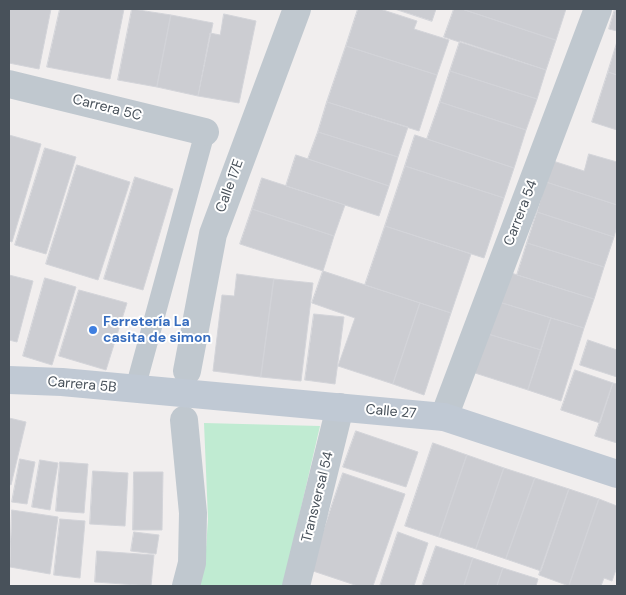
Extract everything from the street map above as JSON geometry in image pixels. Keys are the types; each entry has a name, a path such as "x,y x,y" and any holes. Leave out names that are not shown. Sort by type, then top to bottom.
{"street":[{"name":"Calle 17E","path":"187,371 212,234 297,9"},
{"name":"Carrera 54","path":"444,417 598,9"},
{"name":"Carrera 5C","path":"9,84 204,132"},
{"name":"Carrera 5B","path":"9,380 62,382 145,390"},
{"name":"Calle 27","path":"145,390 444,417 617,474"},
{"name":"Transversal 54","path":"296,586 340,408"},
{"path":"184,420 193,512 192,563 186,586"}],"lane":[{"path":"145,390 204,132"}],"green space":[{"path":"204,423 320,426 283,586 199,586 205,564 208,519"}],"building":[{"path":"9,9 51,9 39,69 9,63"},
{"path":"60,9 124,9 110,79 47,67"},
{"path":"132,9 171,15 157,87 118,80"},
{"path":"358,9 380,9 417,21 414,29 449,40 437,75 346,46"},
{"path":"395,9 436,9 432,21"},
{"path":"454,9 462,9 556,40 546,70 444,37"},
{"path":"462,9 566,9 556,40"},
{"path":"615,9 617,9 617,31 609,29"},
{"path":"224,14 256,21 239,103 198,96 210,33 220,35"},
{"path":"171,15 213,23 198,96 157,87"},
{"path":"460,41 546,70 537,99 450,71"},
{"path":"617,42 617,75 608,72"},
{"path":"346,46 437,75 419,131 327,102"},
{"path":"450,71 537,99 526,130 440,102"},
{"path":"608,72 617,75 617,130 592,122"},
{"path":"327,102 408,127 398,157 318,132"},
{"path":"440,102 526,130 514,168 427,139"},
{"path":"318,132 398,157 389,186 308,159"},
{"path":"9,135 41,144 12,242 9,241"},
{"path":"415,135 514,168 504,198 405,166"},
{"path":"45,148 76,157 46,254 15,245"},
{"path":"589,154 617,162 617,205 546,182 553,161 584,171"},
{"path":"296,155 389,186 379,216 286,186"},
{"path":"77,165 130,182 98,280 46,264"},
{"path":"405,166 504,198 484,258 385,226"},
{"path":"135,177 173,189 143,290 104,279"},
{"path":"262,178 345,205 334,236 252,209"},
{"path":"546,182 617,205 617,226 614,237 537,212"},
{"path":"252,209 334,236 323,271 240,244"},
{"path":"537,212 614,237 604,267 527,243"},
{"path":"385,226 471,254 451,313 365,285"},
{"path":"527,243 604,267 594,299 517,275"},
{"path":"323,271 420,303 393,384 338,366 355,318 312,303"},
{"path":"508,272 594,299 584,328 499,302"},
{"path":"237,274 274,279 261,377 213,371 222,295 234,296"},
{"path":"9,275 33,281 17,342 9,340"},
{"path":"45,278 76,287 52,365 23,356"},
{"path":"274,279 313,283 301,381 261,377"},
{"name":"Ferretería La casita de simon","path":"79,290 127,303 106,370 59,356"},
{"path":"499,302 551,318 541,350 488,334"},
{"path":"420,303 451,313 424,395 393,384"},
{"path":"314,314 344,317 335,384 305,380"},
{"path":"551,318 584,328 561,401 528,390"},
{"path":"488,334 541,350 528,390 475,373"},
{"path":"588,340 617,350 617,377 580,365"},
{"path":"575,370 613,383 600,423 561,410"},
{"path":"613,383 617,384 617,443 595,436"},
{"path":"9,418 26,422 11,485 9,484"},
{"path":"356,431 418,452 406,487 343,467"},
{"path":"433,443 467,455 439,537 405,526"},
{"path":"467,455 504,468 476,549 439,537"},
{"path":"20,459 35,462 27,504 12,502"},
{"path":"40,460 58,463 50,510 32,507"},
{"path":"60,462 88,464 84,513 56,511"},
{"path":"504,468 535,478 506,559 476,549"},
{"path":"93,471 128,473 125,526 90,524"},
{"path":"134,472 163,472 162,530 133,530"},
{"path":"343,473 405,494 373,586 358,586 310,570"},
{"path":"535,478 569,489 541,571 506,559"},
{"path":"569,489 599,499 569,586 539,575"},
{"path":"599,499 617,506 617,567 612,581 604,578 601,586 569,586"},
{"path":"12,510 58,517 50,574 10,567"},
{"path":"60,519 85,521 80,578 54,575"},
{"path":"134,532 159,535 156,554 131,551"},
{"path":"398,532 428,543 414,586 380,586"},
{"path":"436,546 473,558 464,586 422,586"},
{"path":"97,551 154,555 151,586 95,582"},
{"path":"473,558 503,568 497,586 464,586"},
{"path":"503,568 538,579 536,586 497,586"}],"place":[{"name":"Ferretería La casita de simon","path":"93,330"}]}
